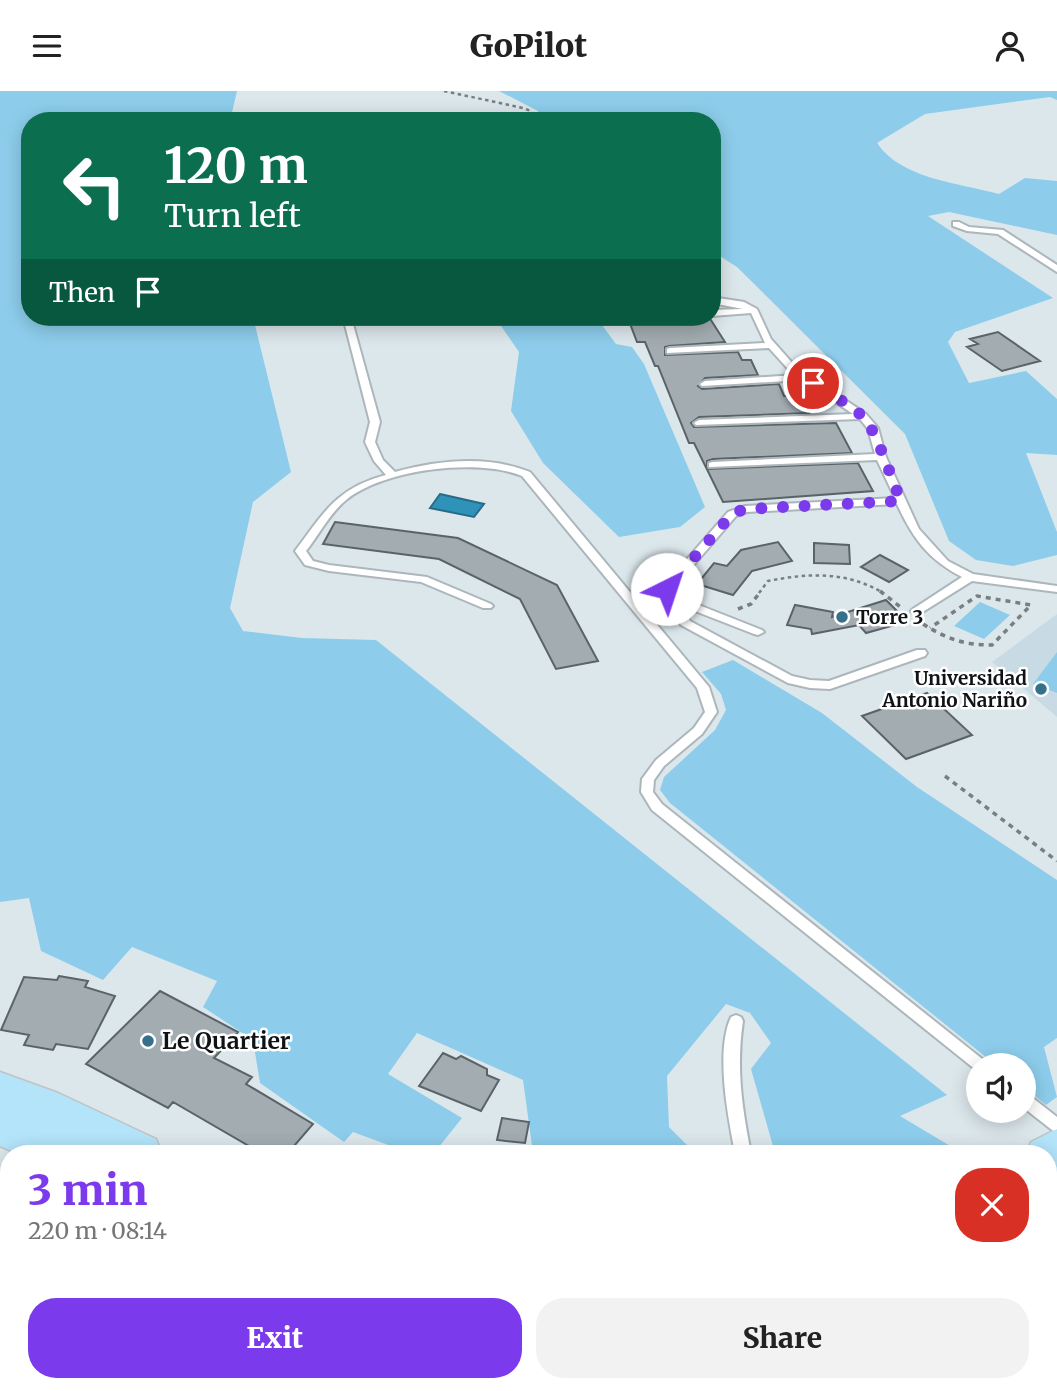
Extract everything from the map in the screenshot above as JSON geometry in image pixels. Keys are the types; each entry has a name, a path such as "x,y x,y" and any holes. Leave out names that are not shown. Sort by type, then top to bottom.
{"main road":[{"path":"0,1090 41,1106 122,1145"}],"lane":[{"path":"956,224 967,229 1000,232 1057,269"},
{"path":"721,301 741,304 754,311 771,345 803,377 863,416 873,428 881,457 914,530 944,563 970,577 1057,587"},
{"path":"721,313 754,311"},
{"path":"349,326 375,422 370,442 379,461 391,474"},
{"path":"670,351 771,345"},
{"path":"705,384 803,377"},
{"path":"699,423 863,416"},
{"path":"713,465 881,457"},
{"path":"487,606 423,579 329,568 309,563 300,551 344,497 391,474 489,462 516,468 526,474 703,687 710,712 698,731 660,763 648,779 647,792 657,807 966,1054"},
{"path":"901,501 745,509 732,514 667,589 685,623 704,636 788,679 830,685 921,653"},
{"path":"917,611 970,577"},
{"path":"671,598 758,632"},
{"path":"736,1021 730,1049 731,1098 741,1145"},
{"path":"1036,1109 1057,1126"}],"path":[{"path":"444,91 531,112"},
{"path":"945,776 1057,861"}],"shaded area":[{"path":"0,91 237,91 232,112 21,112 21,326 255,326 291,472 253,502 230,608 243,631 302,638 376,640 947,1095 900,1116 949,1145 773,1145 751,1069 771,1043 750,1013 726,1004 667,1076 669,1127 687,1145 532,1145 523,1080 417,1033 388,1074 462,1118 440,1145 388,1145 353,1132 344,1142 260,1083 253,1040 203,1007 217,981 132,947 103,980 41,951 29,898 0,902"},
{"path":"499,91 1057,91 1057,100 1050,97 925,114 877,143 887,155 916,172 949,183 999,194 1025,178 1057,181 1057,235 949,212 928,216 1053,298 955,332 948,342 969,383 1026,371 1057,399 1057,455 1026,453 1057,532 1057,555 1013,566 976,560 949,541 905,434 737,267 721,257 721,112 538,111"},
{"path":"501,326 603,326 616,344 632,347 644,364 705,507 680,527 619,537 543,463 511,411 519,352"},
{"path":"440,494 484,504 474,517 430,508"},
{"path":"980,602 1010,615 984,639 954,626"},
{"name":"Universidad Antonio Nariño","path":"1057,614 1057,717 992,662"},
{"path":"1057,652 1057,693 1033,684"},
{"path":"733,660 822,713 917,787 1057,880 1057,1038 1044,1047 1057,1097 1046,1105 1036,1097 1036,1053 981,1053 670,803 660,790 664,777 715,730 726,710 721,694 702,672"}],"building":[{"path":"631,326 715,326 725,342 669,346 665,347 665,355 738,352 742,360 751,360 758,375 705,378 698,386 702,389 779,384 784,396 799,395 809,413 699,417 691,423 694,427 836,423 852,453 713,459 707,461 707,469 858,463 873,491 723,502 694,443 689,443 658,366 655,366 645,342 637,342"},
{"path":"998,332 1040,361 1002,371 967,347 978,344 970,339"},
{"path":"335,522 458,538 557,585 598,661 556,669 520,599 439,559 323,544"},
{"path":"778,542 792,561 752,571 733,595 697,584 714,563 727,566 741,550"},
{"path":"814,543 849,545 850,564 814,563"},
{"path":"880,555 908,570 889,582 861,567"},
{"name":"Torre 3","path":"886,600 899,613 894,615 902,623 866,633 859,625 812,634 811,629 787,625 795,605 833,612 832,617"},
{"path":"927,693 972,735 906,759 862,716"},
{"path":"59,976 88,981 85,987 115,996 88,1049 56,1044 53,1050 24,1045 29,1035 1,1030 24,977 57,980"},
{"path":"160,991 238,1032 214,1058 252,1077 246,1084 313,1124 295,1145 247,1145 173,1102 168,1108 86,1064"},
{"path":"443,1053 456,1059 461,1056 487,1069 487,1075 499,1080 481,1111 419,1086"},
{"path":"502,1118 529,1122 525,1143 497,1140"}],"place":[{"name":"Torre 3","path":"842,617"},
{"name":"Universidad Antonio Nariño","path":"1041,689"},
{"name":"Le Quartier","path":"148,1041"}],"route":[{"path":"667,589 732,514 745,509 901,501 881,457 873,428 863,416 813,383"}]}
